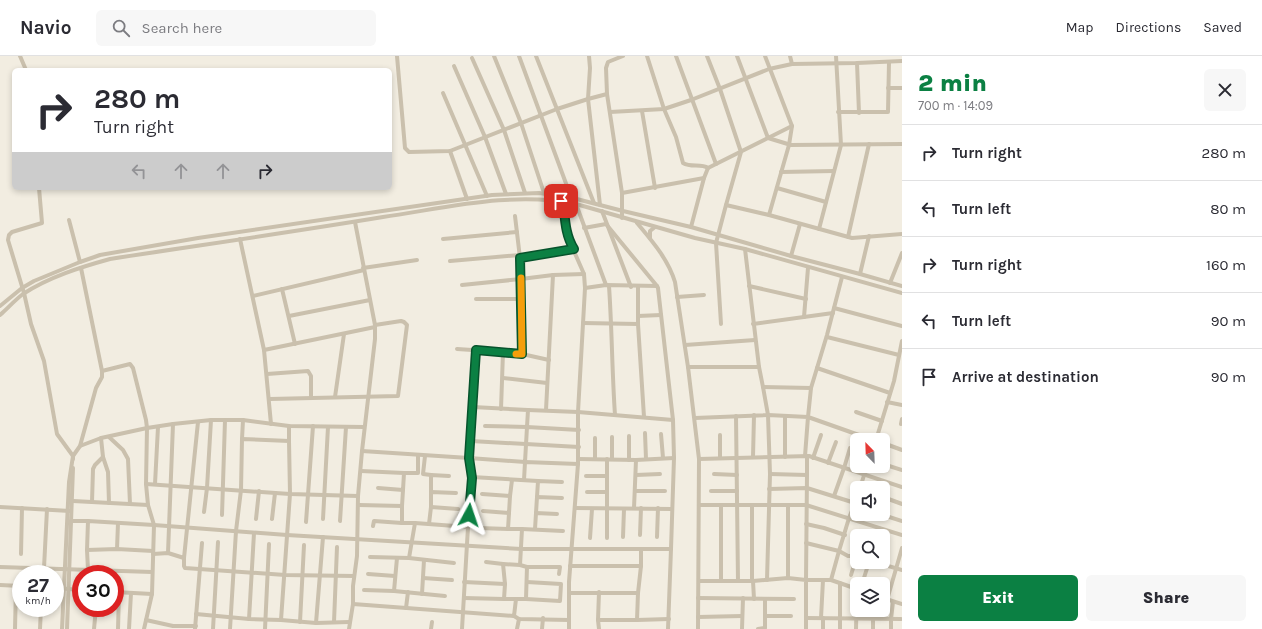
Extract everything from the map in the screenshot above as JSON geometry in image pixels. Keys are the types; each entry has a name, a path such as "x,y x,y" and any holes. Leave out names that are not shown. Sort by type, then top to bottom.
{"street":[{"path":"20,56 25,68"},
{"path":"397,56 405,150 410,153 450,152 557,109 588,98 607,94"},
{"path":"494,56 521,123 544,193"},
{"path":"519,56 571,197"},
{"path":"536,56 594,203"},
{"path":"589,56 590,68 588,98 600,205"},
{"path":"622,218 622,193 607,94 606,64 611,60 623,56"},
{"path":"647,56 664,109 676,137 683,163 686,165 703,165 708,168"},
{"path":"676,56 691,100 716,164"},
{"path":"707,56 720,89 741,152 716,243 721,324"},
{"path":"737,56 768,138"},
{"path":"765,56 792,126 789,144 769,215"},
{"path":"790,56 792,64"},
{"path":"820,229 840,145 836,56"},
{"path":"870,56 870,62"},
{"path":"472,58 504,130 525,193"},
{"path":"610,112 664,109 720,89 769,69 792,64 902,61"},
{"path":"838,112 888,112 889,62"},
{"path":"857,63 859,113"},
{"path":"454,66 485,137 506,194"},
{"path":"888,88 902,88"},
{"path":"443,93 487,196"},
{"path":"642,111 655,188"},
{"path":"691,227 708,168 792,126"},
{"path":"768,138 789,144 902,144"},
{"path":"848,237 869,144"},
{"path":"450,152 467,199"},
{"path":"781,172 834,171"},
{"path":"622,193 704,178"},
{"path":"776,188 826,202"},
{"path":"39,190 42,223 12,232 8,237 8,242 24,293 30,320 44,361 57,434 73,456 73,501 70,511 67,569 69,589 67,629"},
{"path":"0,306 22,288 34,281 100,255 198,238 487,196 525,193 544,193 571,197 691,227 717,236 902,286"},
{"path":"0,314 24,293 57,277 110,259 462,205 517,199 563,201 576,204 622,218 716,243 745,249 808,268 902,293"},
{"path":"563,201 566,233 584,274 585,288 578,412 579,447 570,566 569,629"},
{"path":"576,204 607,285 611,323 611,354 615,415"},
{"path":"726,205 769,215 852,238 902,234"},
{"path":"602,211 631,287"},
{"path":"514,216 520,257 522,354"},
{"path":"69,220 80,262"},
{"path":"349,629 353,604 354,576 357,556 360,471 367,397 375,339 375,326 355,222"},
{"path":"637,222 669,267 675,282 685,345 699,459 698,629"},
{"path":"584,228 606,224"},
{"path":"606,224 656,286 661,315 673,420 674,458 668,629"},
{"path":"791,256 800,224"},
{"path":"650,239 650,231 655,227"},
{"path":"443,239 517,232"},
{"path":"860,274 869,236"},
{"path":"240,239 264,350 270,399 271,424"},
{"path":"450,261 520,257 574,249"},
{"path":"745,249 755,340 768,415 770,474 767,580"},
{"path":"890,283 902,253"},
{"path":"253,296 364,269 417,260"},
{"path":"72,589 64,589 71,521 69,482 73,456 80,446 96,388 102,377 81,268"},
{"path":"804,317 808,268"},
{"path":"462,285 553,275 584,274"},
{"path":"546,410 553,275"},
{"path":"806,629 806,456 808,417 811,388 827,337 842,277"},
{"path":"585,288 607,285 631,287 656,286"},
{"path":"749,286 806,300"},
{"path":"638,287 638,324 644,417"},
{"path":"282,289 295,344"},
{"path":"677,297 704,295"},
{"path":"476,299 521,299"},
{"path":"288,316 370,300"},
{"path":"753,324 804,317 833,311 902,326"},
{"path":"638,316 661,315"},
{"path":"264,350 401,321 407,326 398,396 270,399"},
{"path":"583,323 638,324"},
{"path":"335,398 344,334"},
{"path":"827,337 900,356"},
{"path":"685,345 755,340"},
{"path":"877,433 888,402 900,356 902,341"},
{"path":"457,349 522,354 549,360"},
{"path":"462,629 466,545 472,478 469,458 476,350"},
{"path":"501,409 503,352"},
{"path":"102,371 130,364 132,365 145,413 147,428 146,484 148,505 154,525 152,594 144,629"},
{"path":"688,367 759,367"},
{"path":"817,368 890,392"},
{"path":"267,374 308,371 311,376 311,398"},
{"path":"503,378 547,383"},
{"path":"764,387 811,388"},
{"path":"888,402 902,405"},
{"path":"473,407 578,412 673,420"},
{"path":"524,480 528,410"},
{"path":"856,412 882,421"},
{"path":"695,418 754,415 808,417 854,433"},
{"path":"753,457 754,415"},
{"path":"736,416 738,580"},
{"path":"785,416 785,457"},
{"path":"80,446 101,438 147,428 211,420 243,420 289,426 364,427"},
{"path":"204,512 211,420"},
{"path":"222,515 225,420"},
{"path":"230,629 236,531 241,490 243,420"},
{"path":"198,422 190,487 184,567 302,576 354,576"},
{"path":"168,553 173,424"},
{"path":"281,620 290,494 289,426"},
{"path":"306,522 313,426"},
{"path":"323,519 328,426"},
{"path":"485,426 579,430"},
{"path":"154,484 158,427"},
{"path":"340,520 346,427"},
{"path":"645,433 646,459"},
{"path":"661,434 663,458"},
{"path":"813,458 821,434"},
{"path":"720,435 720,458"},
{"path":"629,436 630,460"},
{"path":"109,437 123,450 128,459 130,504"},
{"path":"612,437 612,459"},
{"path":"101,438 103,457 108,471 109,502"},
{"path":"594,438 594,459"},
{"path":"242,439 289,441"},
{"path":"471,441 579,447"},
{"path":"828,463 836,442"},
{"path":"890,446 902,450"},
{"path":"834,496 850,448"},
{"path":"362,452 578,464"},
{"path":"360,471 418,473 418,455"},
{"path":"425,456 423,474 449,476"},
{"path":"699,459 806,456 902,486"},
{"path":"92,502 93,469 103,457"},
{"path":"578,459 636,460 674,458"},
{"path":"607,459 607,538"},
{"path":"634,508 636,460"},
{"path":"890,466 902,470"},
{"path":"402,523 404,473"},
{"path":"636,475 660,474"},
{"path":"714,474 737,475"},
{"path":"770,474 807,474"},
{"path":"429,524 431,507 431,475"},
{"path":"863,481 865,475"},
{"path":"586,476 607,476"},
{"path":"472,478 562,482"},
{"path":"508,528 512,480"},
{"path":"535,529 538,481"},
{"path":"146,484 324,496 358,496"},
{"path":"378,488 403,490"},
{"path":"769,489 807,488 850,501"},
{"path":"635,491 665,491"},
{"path":"711,491 737,491"},
{"path":"256,519 259,492"},
{"path":"431,492 456,493"},
{"path":"587,492 607,492"},
{"path":"272,520 275,493"},
{"path":"482,494 510,496"},
{"path":"537,497 562,498"},
{"path":"890,500 902,504"},
{"path":"73,501 148,505"},
{"path":"359,505 402,506"},
{"path":"699,505 806,505 902,535"},
{"path":"720,505 721,581"},
{"path":"752,505 754,599"},
{"path":"788,506 788,578"},
{"path":"0,507 70,511"},
{"path":"431,507 458,509"},
{"path":"21,554 22,508"},
{"path":"575,508 672,509"},
{"path":"623,537 624,508"},
{"path":"640,535 641,508"},
{"path":"657,537 658,508"},
{"path":"44,565 47,509"},
{"path":"590,538 592,509"},
{"path":"483,512 509,514"},
{"path":"536,513 557,514"},
{"path":"890,517 902,521"},
{"path":"831,580 849,518"},
{"path":"71,521 187,527 358,540 521,549 671,549"},
{"path":"373,526 374,521 468,527"},
{"path":"88,522 88,565"},
{"path":"117,549 118,523"},
{"path":"409,558 415,523"},
{"path":"806,524 845,535"},
{"path":"479,528 563,531"},
{"path":"520,565 522,529"},
{"path":"249,619 254,532"},
{"path":"316,623 323,537"},
{"path":"213,629 218,542"},
{"path":"146,620 173,626 196,628 202,543"},
{"path":"806,543 839,551 850,556"},
{"path":"265,629 269,544"},
{"path":"300,622 304,546"},
{"path":"334,622 337,547"},
{"path":"890,585 902,548"},
{"path":"87,550 117,549 168,553 184,558"},
{"path":"637,620 641,549"},
{"path":"370,557 409,558 454,563"},
{"path":"394,591 396,558"},
{"path":"422,594 424,560"},
{"path":"486,562 527,567 560,567 560,574"},
{"path":"503,564 505,584 504,599"},
{"path":"570,566 641,566"},
{"path":"890,566 902,570"},
{"path":"0,567 12,567"},
{"path":"526,599 527,567"},
{"path":"64,569 72,569"},
{"path":"851,575 853,569"},
{"path":"124,571 152,572"},
{"path":"368,574 395,576"},
{"path":"423,578 452,580"},
{"path":"699,581 753,581 788,578 831,580 850,587"},
{"path":"823,580 823,629"},
{"path":"464,582 505,584"},
{"path":"464,598 560,601 561,584 527,582"},
{"path":"840,583 840,629"},
{"path":"0,585 12,586"},
{"path":"364,590 408,592 445,596"},
{"path":"406,608 408,592"},
{"path":"599,592 599,629"},
{"path":"124,593 152,594"},
{"path":"130,629 131,593"},
{"path":"570,593 638,593"},
{"path":"698,598 794,599"},
{"path":"742,598 742,629"},
{"path":"514,616 516,599"},
{"path":"758,629 765,628 765,599"},
{"path":"890,601 902,604"},
{"path":"891,629 894,602"},
{"path":"353,604 514,616 519,619 543,618 569,620"},
{"path":"196,614 316,623 349,622"},
{"path":"698,617 742,616"},
{"path":"766,616 791,616"},
{"path":"15,629 16,617"},
{"path":"40,629 41,617"},
{"path":"62,629 63,617"},
{"path":"94,629 95,617"},
{"path":"118,617 118,629"},
{"path":"542,629 543,618"},
{"path":"806,618 901,619"},
{"path":"517,629 519,619"},
{"path":"598,620 668,619"},
{"path":"856,619 856,629"},
{"path":"872,619 873,629"},
{"path":"431,629 432,622"}],"slow traffic":[{"path":"516,354 522,354 521,278"}],"route":[{"path":"469,515 472,478 469,458 476,350 522,354 520,258 574,249 569,242 566,233 563,201 561,201"}]}
